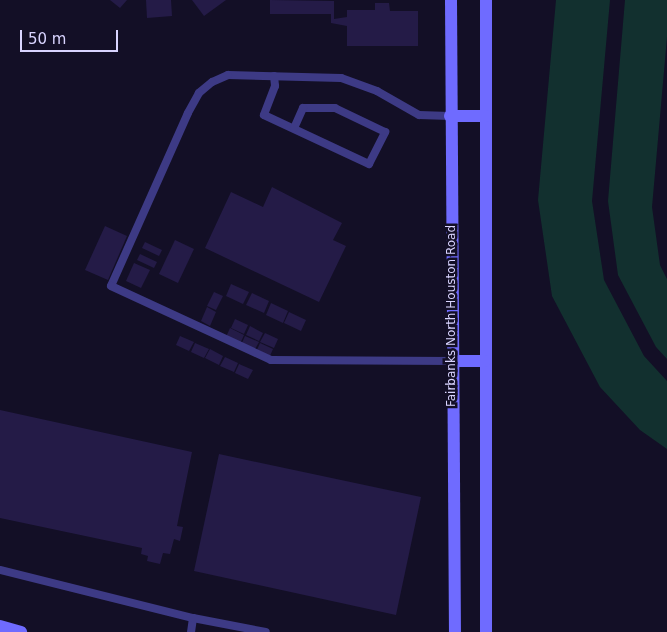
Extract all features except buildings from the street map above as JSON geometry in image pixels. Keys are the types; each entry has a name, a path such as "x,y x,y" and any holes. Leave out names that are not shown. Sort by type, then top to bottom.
{"main road":[{"name":"Fairbanks North Houston Road","path":"451,0 450,116 455,632"},
{"path":"486,0 486,632"},
{"path":"450,116 486,116"},
{"path":"453,361 485,361"},
{"path":"0,626 21,632"}],"lane":[{"path":"450,116 419,114 377,91 341,78 228,75 212,82 199,93 111,286 271,360 453,361"},
{"path":"274,76 273,94 264,115 369,164 385,132 335,108 303,108 294,128"},
{"path":"0,570 193,618 266,632"},
{"path":"190,632 193,618"}],"green space":[{"path":"556,0 610,0 592,201 604,280 644,356 667,381 667,449 640,430 600,387 552,296 538,200"},
{"path":"625,0 667,0 667,37 652,207 660,265 667,279 667,359 656,347 618,275 608,201"}]}
